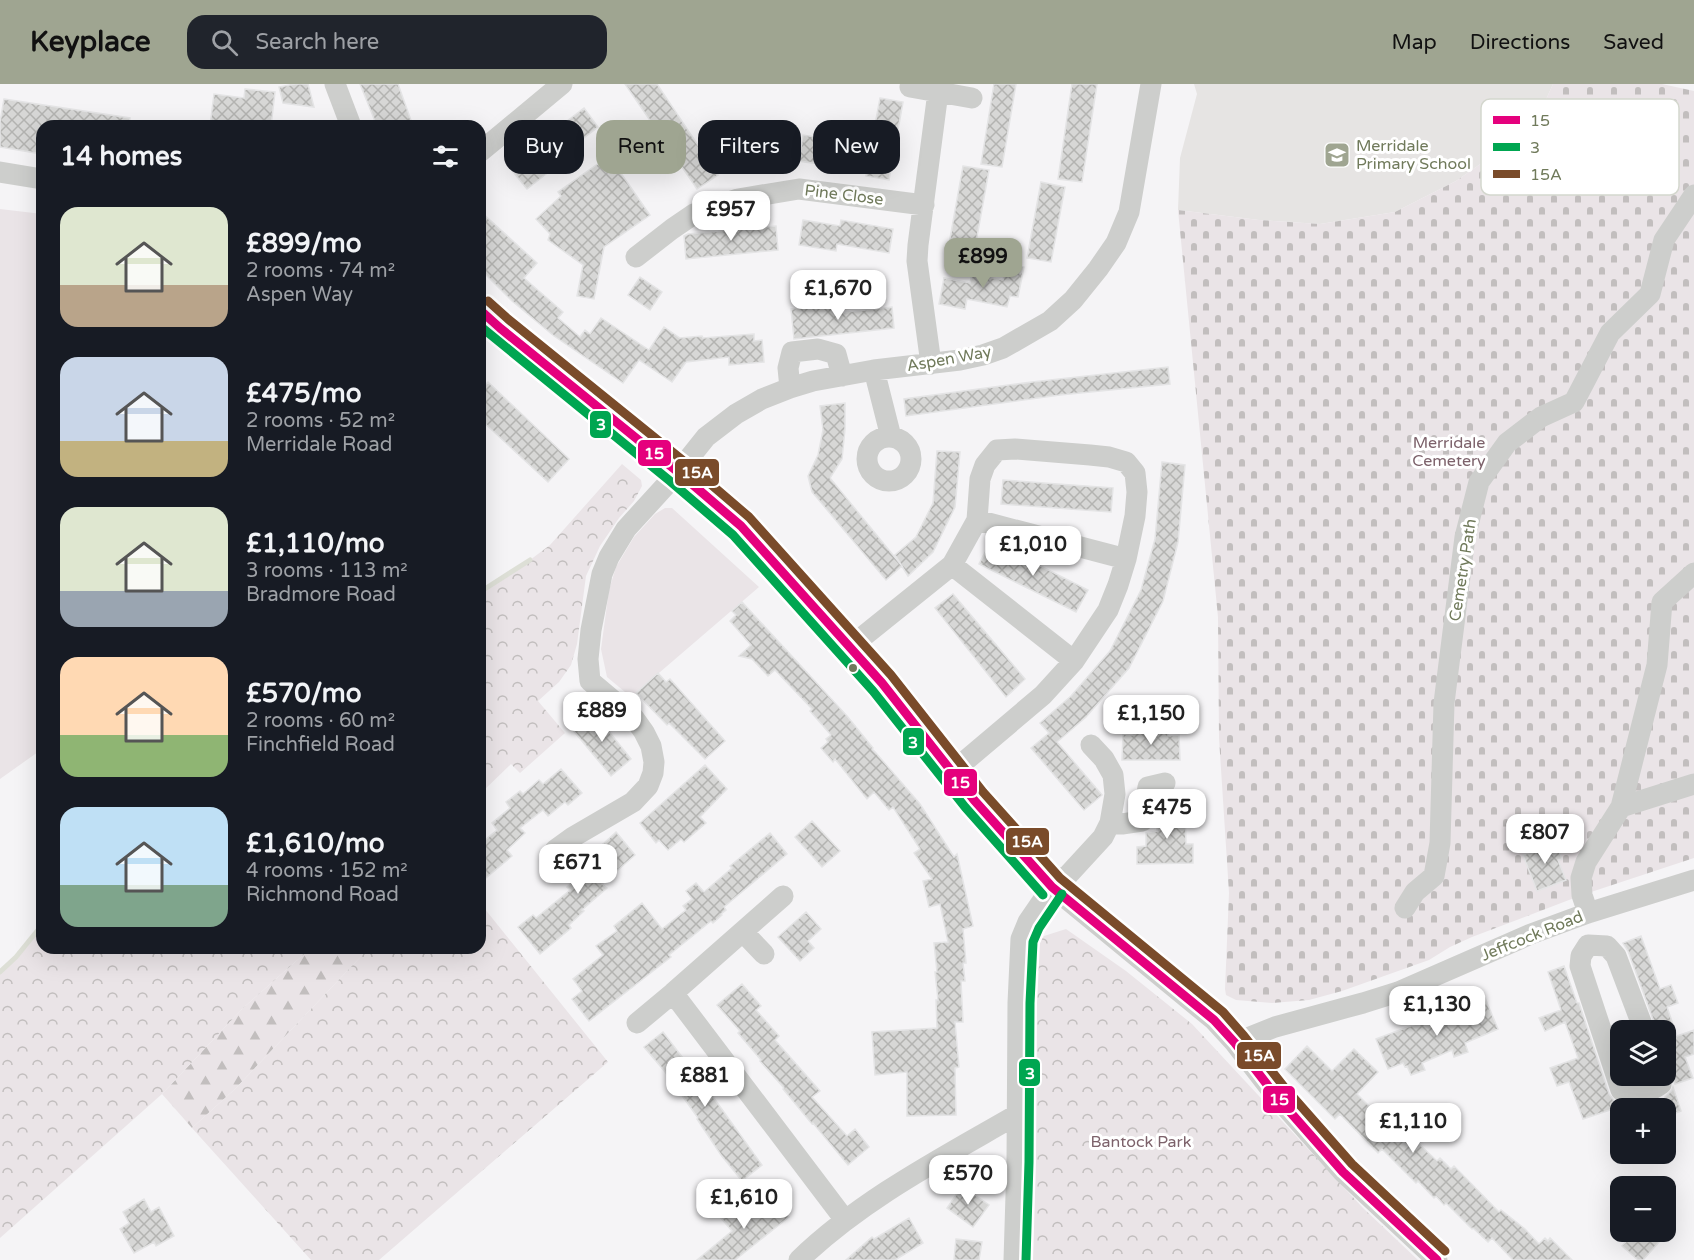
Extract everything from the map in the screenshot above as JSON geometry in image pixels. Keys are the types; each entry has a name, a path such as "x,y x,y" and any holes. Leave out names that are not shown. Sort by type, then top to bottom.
{"street":[{"path":"335,84 349,120"},
{"path":"486,147 562,84"},
{"name":"Aspen Way","path":"555,850 633,802 648,786 652,773 654,762 651,746 644,732 634,718 590,681 588,659 597,595 609,557 626,529 678,472 706,437 736,414 762,399 813,381 983,355 1003,348 1050,321 1073,300 1116,243 1129,212 1151,84"},
{"path":"910,87 972,98"},
{"path":"931,364 917,261 938,92"},
{"path":"0,172 36,178"},
{"name":"Pine Close","path":"636,257 672,228 694,214 738,200 799,189 924,205"},
{"name":"Cemetry Path","path":"1405,908 1415,892 1434,876 1438,854 1443,783 1444,703 1465,537 1479,482 1507,443 1541,417 1574,402 1610,333 1650,294 1664,240 1694,195"},
{"path":"486,315 741,526 882,683 974,800 1052,887 1214,1020 1235,1042 1276,1096 1343,1172 1437,1260"},
{"path":"790,388 788,368 792,352 818,349 836,354 842,376"},
{"path":"874,370 891,436"},
{"path":"850,648 952,565 977,520 980,479 985,465 997,450 1015,449 1090,455 1126,462 1135,473 1137,492 1135,516 1126,559 1108,609 1074,661 1043,695 952,772"},
{"path":"977,520 1126,559"},
{"path":"952,565 1074,661"},
{"path":"1610,1055 1580,966 1581,956 1588,945 1580,916 1581,878 1586,862 1621,807 1657,665 1662,602 1694,573"},
{"path":"1014,1260 1021,939 1028,922 1052,887 1069,874 1090,852 1103,837 1110,823 1114,794 1113,775 1104,759 1091,745"},
{"path":"1110,823 1142,821 1148,787 1165,783"},
{"path":"1621,807 1694,784"},
{"name":"Jeffcock Road","path":"1235,1042 1275,1027 1398,992 1531,934 1694,880"},
{"path":"637,1023 783,896"},
{"path":"743,932 764,954"},
{"path":"1588,945 1607,946 1616,956 1640,1020"},
{"path":"673,993 845,1220"},
{"path":"1621,1086 1627,1095 1658,1086"},
{"path":"799,1260 845,1220 881,1194 1018,1114"}],"shaded area":[{"name":"Merridale Primary School","path":"1194,84 1553,84 1546,99 1481,99 1481,164 1456,181 1395,212 1320,224 1259,220 1178,210 1180,158 1197,94"}],"green space":[{"name":"Merridale Cemetery","path":"1553,84 1662,84 1694,91 1694,858 1582,895 1472,937 1429,960 1342,991 1309,1000 1272,1003 1236,1000 1226,995 1225,989 1229,893 1219,738 1218,617 1178,210 1259,220 1320,224 1395,212 1456,181 1481,164 1481,195 1679,195 1679,99 1546,99"},
{"path":"0,209 36,213 36,753 0,779"},
{"path":"622,464 641,480 642,486 634,501 600,546 586,576 577,644 571,665 559,682 538,701 565,733 520,773 511,764 486,788 486,588 550,545"},
{"path":"665,508 672,508 759,587 631,697 607,677 601,649 609,590 616,567 634,537 655,514"},
{"path":"486,910 608,1062 379,1260 311,1260 192,1128 235,1089 363,954 486,954"},
{"name":"Bantock Park","path":"1066,929 1126,971 1192,1024 1363,1208 1418,1260 1020,1260 1031,955 1044,936"},
{"path":"36,932 36,954 304,954 243,1008 162,1094 0,1238 0,972"},
{"path":"304,954 363,954 235,1089 192,1128 162,1094 243,1008"}],"building":[{"path":"308,84 314,107 283,103 279,87"},
{"path":"360,84 398,84 411,120 375,120"},
{"path":"625,84 657,84 681,120 650,120"},
{"path":"994,84 1016,84 1002,167 981,164"},
{"path":"1072,84 1097,84 1082,182 1058,179"},
{"path":"245,89 275,92 272,120 211,120 214,94 244,98"},
{"path":"880,98 903,102 900,120 876,120"},
{"path":"4,99 130,118 130,120 36,120 36,153 0,147 0,122"},
{"path":"584,108 596,124 596,129 584,138 584,120 568,120"},
{"path":"686,127 698,145 698,174 718,175 697,189 686,173"},
{"path":"803,135 813,137 813,163 801,161"},
{"path":"596,165 596,174 622,174 650,215 604,247 594,299 577,296 583,265 548,240 550,234 536,219 561,196 558,192"},
{"path":"963,166 989,170 975,248 949,244"},
{"path":"515,174 546,174 527,189"},
{"path":"866,174 890,174 889,180 866,176"},
{"path":"1041,182 1065,187 1051,262 1027,258"},
{"path":"486,216 537,263 524,278 563,312 558,318 580,337 585,330 590,334 601,318 649,350 664,327 680,338 754,334 754,341 762,340 764,362 729,365 729,357 686,362 672,382 639,360 623,383 554,336 512,301 486,275"},
{"path":"803,220 840,226 841,220 893,229 889,253 837,244 836,251 799,245"},
{"path":"776,226 778,250 686,259 684,236 688,234"},
{"path":"1007,264 1024,267 1018,297 1010,296 1007,307 967,299 965,309 939,304 944,278 970,283 972,274 1003,280"},
{"path":"640,277 662,292 650,310 628,295"},
{"path":"837,304 838,313 892,307 894,328 794,339 791,309"},
{"path":"1168,367 1170,384 1060,395 906,416 904,399"},
{"path":"488,382 569,459 548,482 486,425 486,384"},
{"path":"845,403 842,459 830,478 902,566 886,580 812,492 808,476 818,455 823,430 820,406"},
{"path":"937,451 960,452 955,507 933,552 908,576 895,555 916,537 933,503"},
{"path":"1162,462 1185,465 1178,542 1163,601 1129,668 1086,717 1057,742 1102,795 1084,810 1031,748 1049,733 1040,723 1071,696 1110,651 1141,590 1155,539"},
{"path":"1003,480 1113,488 1111,512 1001,504"},
{"path":"991,541 1088,590 1076,612 979,564"},
{"path":"953,594 1025,679 1006,697 935,608"},
{"path":"742,602 847,716 872,749 920,804 954,857 957,854 973,926 963,929 966,963 963,963 965,981 961,981 963,1022 955,1022 959,1067 955,1068 956,1115 907,1116 907,1072 875,1075 872,1032 937,1028 936,1000 938,1000 934,943 948,942 940,904 929,907 923,881 932,879 914,853 920,849 893,807 889,810 874,792 867,799 835,759 833,762 821,748 828,742 826,739 831,735 810,711 812,709 775,670 768,676 752,659 739,656 751,645 730,621 736,615 732,611"},
{"path":"658,673 666,682 670,679 725,741 705,759 636,693"},
{"path":"594,711 631,759 611,776 572,729"},
{"path":"1132,730 1168,730 1168,736 1179,735 1180,760 1122,760 1123,734 1132,735"},
{"path":"705,765 727,789 700,817 706,823 684,842 681,839 668,850 659,840 656,843 640,823"},
{"path":"561,769 582,793 568,805 565,802 548,816 543,810 520,828 525,833 507,850 512,856 486,878 486,839 497,830 492,823 510,808 506,802 520,791 523,794 539,780 543,784"},
{"path":"1159,807 1185,807 1186,844 1193,844 1193,863 1137,864 1137,847 1146,846 1146,833 1157,831 1157,819 1160,819"},
{"path":"812,821 840,851 822,867 795,837"},
{"path":"616,832 635,855 602,884 607,888 582,910 584,911 569,925 571,928 540,954 518,927 533,915 536,918 570,890 567,887 582,874 579,871 594,857 592,854"},
{"path":"770,833 787,854 724,907 726,910 713,923 711,921 669,955 671,957 589,1021 572,999 582,991 573,979 603,955 596,946 617,931 614,926 642,903 662,929 686,910 683,906 692,899 686,891 696,883 704,892 732,868 730,866"},
{"path":"1554,837 1562,859 1558,860 1566,880 1537,891 1523,855 1536,850 1534,845"},
{"path":"806,912 821,929 808,941 814,948 800,961 778,937"},
{"path":"1641,936 1660,989 1671,985 1678,1003 1667,1007 1671,1020 1653,1020 1623,943"},
{"path":"1564,966 1612,1098 1610,1098 1610,1110 1583,1119 1569,1082 1557,1086 1550,1068 1578,1058 1565,1022 1545,1031 1539,1018 1561,1010 1548,972"},
{"path":"742,984 761,1006 756,1010 779,1036 775,1040 820,1091 812,1097 847,1136 855,1129 869,1147 848,1165 760,1061 738,1033 740,1031 717,1005"},
{"path":"1485,998 1498,1029 1465,1043 1468,1052 1454,1057 1452,1050 1422,1063 1425,1070 1411,1075 1403,1063 1388,1069 1376,1039"},
{"path":"1694,1030 1694,1054 1685,1057 1693,1078 1676,1084 1676,1033 1677,1036"},
{"path":"663,1032 693,1069 762,1165 742,1181 721,1155 666,1073 644,1047"},
{"path":"1307,1046 1332,1071 1354,1049 1378,1072 1357,1094 1377,1114 1381,1110 1416,1146 1419,1144 1437,1161 1440,1158 1451,1169 1454,1166 1499,1212 1501,1210 1525,1229 1539,1244 1545,1238 1548,1241 1550,1238 1572,1260 1513,1260 1492,1238 1488,1242 1446,1203 1444,1205 1436,1196 1434,1198 1418,1181 1416,1183 1382,1149 1378,1153 1340,1114 1335,1119 1285,1069"},
{"path":"1673,1087 1681,1111 1676,1113 1676,1098 1665,1098"},
{"path":"962,1186 989,1205 973,1227 947,1208"},
{"path":"731,1198 749,1220 775,1200 789,1217 735,1260 697,1260 732,1231 715,1211"},
{"path":"144,1199 151,1212 159,1207 174,1236 156,1246 154,1242 134,1253 120,1229 129,1223 123,1212"},
{"path":"909,1218 923,1243 895,1260 846,1260 872,1237 874,1239"},
{"path":"956,1239 982,1242 979,1260 954,1260"},
{"path":"1626,1242 1659,1242 1643,1260 1638,1260 1622,1246"}],"waterway":[{"path":"486,588 530,560"},
{"path":"0,972 36,932"}],"transit line":[{"name":"15A","path":"488,301 749,517 891,675 983,792 1060,878 1223,1012 1285,1088 1352,1164 1445,1251"},
{"name":"15","path":"486,315 741,526 882,683 974,800 1052,887 1214,1020 1276,1096 1343,1172 1437,1260"},
{"name":"3","path":"486,331 733,535 873,691 965,807 1043,895"},
{"name":"3","path":"1026,1260 1033,942 1039,928 1062,894"}],"place":[{"name":"Merridale Primary School","path":"1337,155"}]}
